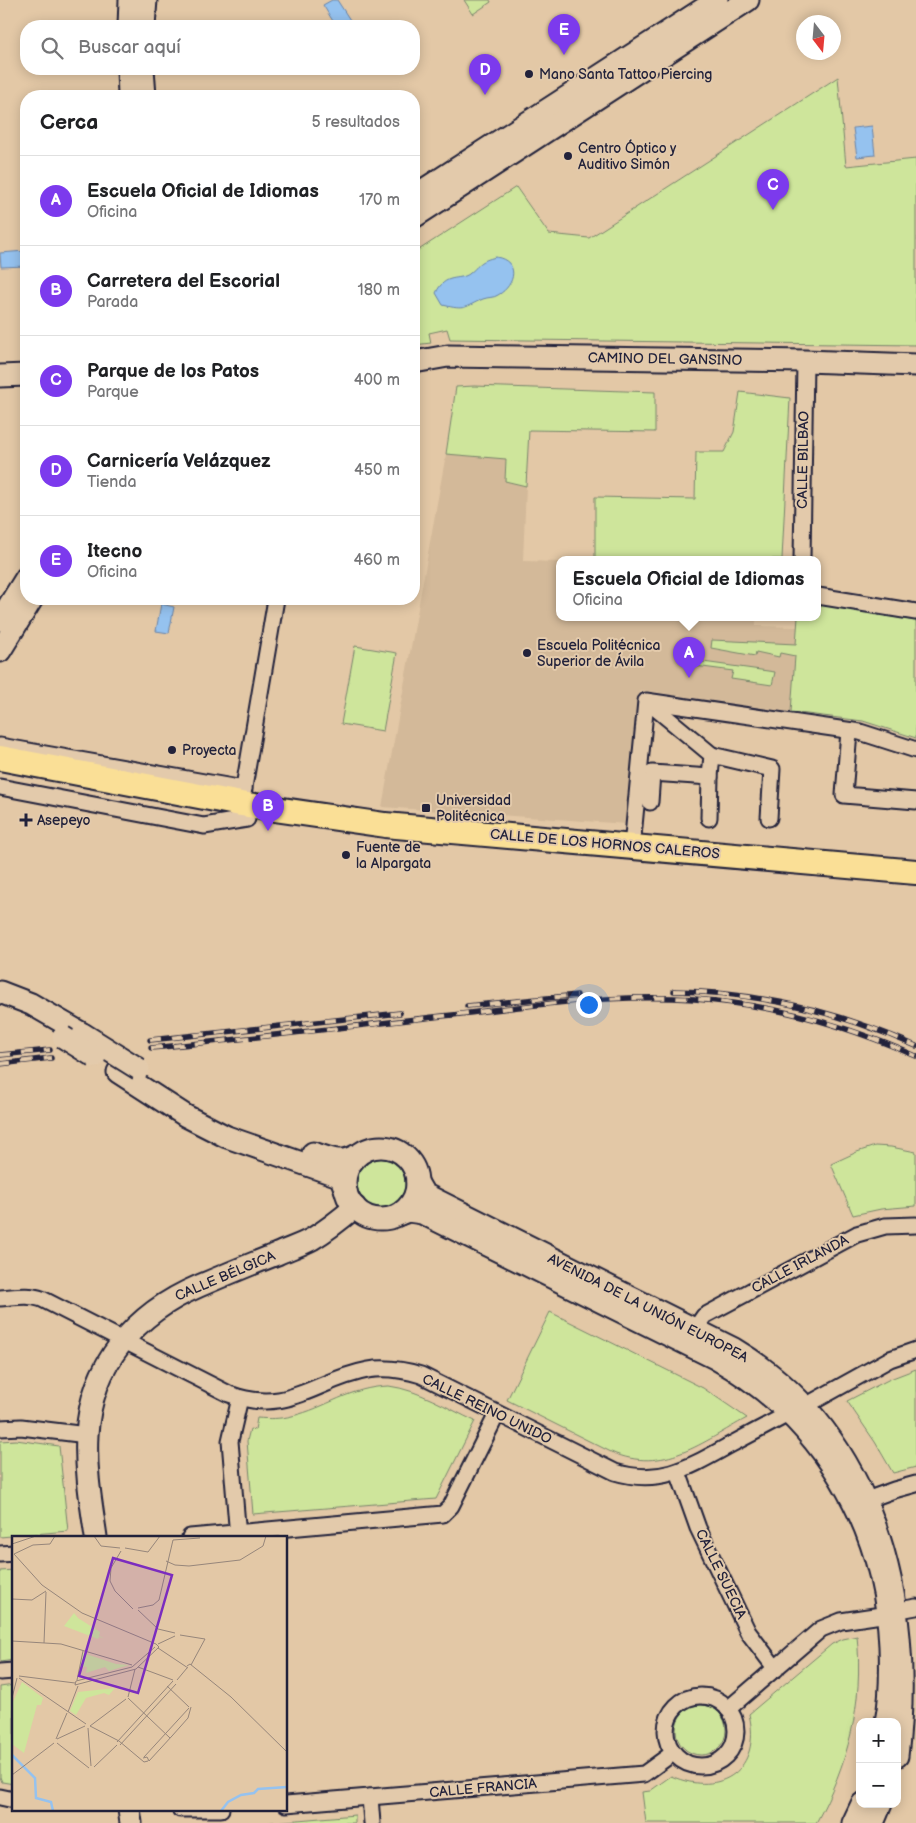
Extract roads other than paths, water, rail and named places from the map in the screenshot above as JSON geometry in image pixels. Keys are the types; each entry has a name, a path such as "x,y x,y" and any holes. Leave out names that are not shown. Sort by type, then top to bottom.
{"main road":[{"path":"129,20 130,0"},
{"path":"144,20 146,0"},
{"path":"420,192 717,0"},
{"path":"420,213 748,0"},
{"path":"128,75 129,90"},
{"path":"143,75 145,90"},
{"name":"CAMINO DEL GANSINO","path":"420,361 448,356 805,361 916,365"},
{"path":"0,376 20,374"},
{"path":"0,620 20,588"},
{"path":"0,651 28,605"},
{"name":"CALLE DE LOS HORNOS CALEROS","path":"0,758 244,804 383,839 916,887"},
{"name":"CALLE DE LOS HORNOS CALEROS","path":"0,774 244,804 385,825 916,872"},
{"path":"0,992 31,1004 73,1036 129,1071 232,1125 333,1160 344,1161 358,1156"},
{"path":"0,1003 26,1013 73,1036"},
{"path":"129,1071 186,1116 220,1134 341,1178 350,1199 364,1215 388,1218 400,1214 413,1200 417,1182 416,1172 404,1155 396,1150 386,1147 366,1150 351,1163 346,1172 350,1199"},
{"name":"AVENIDA DE LA UNIÓN EUROPEA","path":"417,1182 424,1194 695,1329 749,1358 776,1377 798,1409 810,1435 832,1465 855,1504 881,1575 903,1610 891,1664 886,1718"},
{"name":"CALLE BÉLGICA","path":"96,1536 87,1467 87,1435 93,1401 100,1382 111,1358 122,1341 137,1324 165,1302 200,1285 310,1240 350,1199"},
{"name":"AVENIDA DE LA UNIÓN EUROPEA","path":"400,1214 408,1211 422,1213 715,1358 798,1409 841,1446 872,1498 898,1568 909,1672 905,1720 901,1738"},
{"path":"853,1823 860,1808"},
{"path":"873,1823 879,1808"},
{"path":"129,1810 131,1823"}],"street":[{"name":"CALLE BILBAO","path":"802,556 805,361"},
{"path":"821,596 916,612"},
{"path":"244,804 275,605"},
{"path":"646,701 860,732 916,750"},
{"path":"646,701 712,755 772,769 769,818"},
{"path":"632,847 646,701"},
{"path":"849,731 844,794 916,801"},
{"name":"CALLE DE LOS HORNOS CALEROS","path":"0,746 244,804"},
{"path":"709,818 712,755"},
{"path":"650,802 652,773 710,777"},
{"name":"CALLE DE LOS HORNOS CALEROS","path":"0,787 204,826 244,804"},
{"name":"CALLE IRLANDA","path":"695,1329 704,1316 844,1240 870,1229 916,1225"},
{"name":"CALLE REINO UNIDO","path":"0,1298 36,1296 122,1341 240,1398 257,1401 284,1400 367,1370 393,1369 421,1375 615,1472 651,1477 678,1472 890,1359 916,1350"},
{"path":"238,1535 230,1441 240,1398"},
{"path":"214,1536 443,1514 451,1506 497,1414"},
{"path":"0,1428 21,1427 87,1435"},
{"name":"CALLE SUECIA","path":"678,1472 698,1528 748,1632 776,1668"},
{"path":"872,1498 916,1484"},
{"path":"728,1709 821,1629 831,1624 852,1619 903,1610"},
{"path":"708,1697 719,1701 728,1709 734,1719 735,1741 723,1759 713,1764 697,1766 681,1761 673,1753 667,1742 668,1718 674,1708 684,1700 708,1697"},
{"name":"CALLE FRANCIA","path":"288,1804 644,1774 673,1753"},
{"path":"370,1797 372,1823"}],"water":[{"path":"332,0 337,0 350,20 332,20 323,5"},
{"path":"872,126 875,155 857,157 853,128"},
{"path":"20,251 20,266 1,267 0,253"},
{"path":"496,257 504,259 512,268 512,280 504,291 496,296 461,308 443,305 436,293 444,283 469,274 483,262"},
{"path":"161,605 174,607 169,633 156,631"}],"railway":[{"path":"674,991 736,995 798,1006 858,1023 916,1046"},
{"path":"467,1006 577,995"},
{"path":"151,1048 546,1004 621,998 658,998 696,999 733,1003 803,1016 872,1038 916,1056"},
{"path":"150,1040 400,1013"},
{"path":"0,1055 50,1050"},
{"path":"0,1064 51,1058"}],"place":[{"name":"Itecno","path":"564,55"},
{"name":"Mano Santa Tattoo Piercing","path":"529,74"},
{"name":"Carnicería Velázquez","path":"485,95"},
{"name":"Centro Óptico y Auditivo Simón","path":"568,156"},
{"name":"Parque de los Patos","path":"773,210"},
{"name":"Escuela Politécnica Superior de Ávila","path":"527,653"},
{"name":"Escuela Oficial de Idiomas","path":"689,678"},
{"name":"Proyecta","path":"172,750"},
{"name":"Universidad Politécnica","path":"426,808"},
{"name":"Asepeyo","path":"26,820"},
{"name":"Carretera del Escorial","path":"268,831"},
{"name":"Fuente de la Alpargata","path":"346,855"}]}
